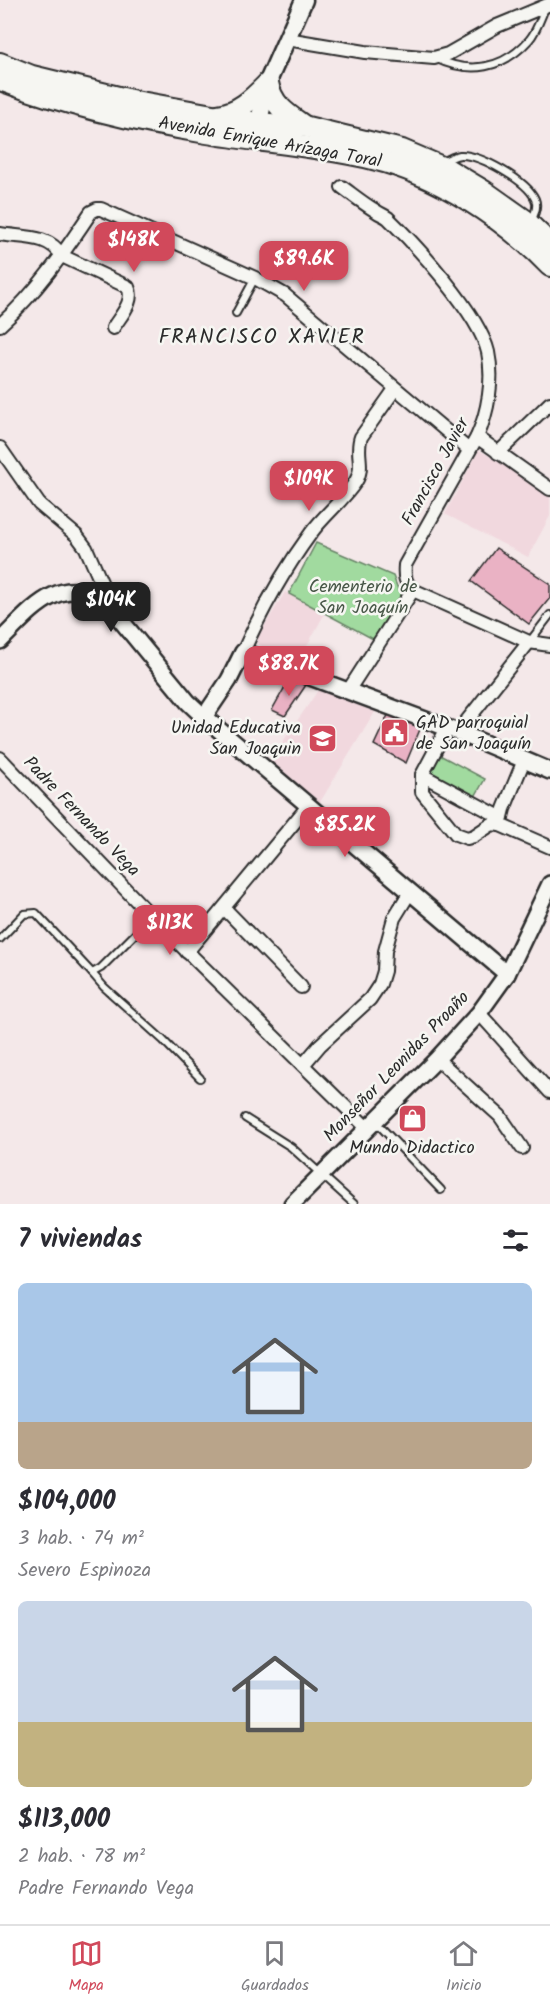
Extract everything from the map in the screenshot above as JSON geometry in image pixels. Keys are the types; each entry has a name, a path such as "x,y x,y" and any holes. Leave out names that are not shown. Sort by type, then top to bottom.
{"main road":[{"path":"256,132 268,83 302,6"},
{"name":"Avenida Enrique Arízaga Toral","path":"0,63 32,76 123,98 216,116 256,132 406,169 472,204 510,230 550,266"},
{"name":"Avenida Enrique Arízaga Toral","path":"0,80 38,94 92,109 204,133 256,132 307,127 402,150 438,165 484,191 529,224 550,244"},
{"path":"216,116 228,114 243,106 268,83"},
{"path":"268,83 273,100 287,115 307,127"}],"street":[{"path":"287,39 365,52 434,58 448,54 497,26 548,5"},
{"name":"Francisco Javier","path":"342,187 386,216 453,291 480,330 488,352 489,401 484,420 477,437 405,565 406,584 413,590"},
{"path":"0,325 23,305 62,256 91,212 97,209 255,278 285,295 469,450"},
{"path":"0,234 39,239 50,243 62,256 128,286 131,293 130,300 113,328"},
{"path":"204,717 229,680 282,576 306,541 355,482 361,464 359,444 361,437 395,389"},
{"path":"498,453 550,403"},
{"path":"477,437 550,489"},
{"path":"0,448 39,504 77,536 86,548 113,609"},
{"path":"348,691 413,590 529,642 550,645"},
{"path":"0,641 37,605 59,593 87,592 105,601 188,702 204,717 507,974"},
{"path":"501,822 492,824 467,838 456,834 422,792 422,775 452,730 529,642"},
{"path":"243,652 452,730 550,771"},
{"name":"Padre Fernando Vega","path":"0,758 187,952 303,1065 371,1124"},
{"path":"501,822 524,760"},
{"path":"422,775 501,822 550,847"},
{"path":"187,952 308,806"},
{"name":"Monseñor Leonidas Proaño","path":"292,1204 437,1059 479,1013 507,974 550,884"},
{"path":"303,1065 320,1045 370,999 380,984 394,918 410,892"},
{"path":"224,908 301,987"},
{"path":"479,1013 550,1092"},
{"path":"437,1059 500,1116 522,1148"}],"lane":[{"path":"434,58 447,64 470,68 496,65 509,58 531,38 548,5"},
{"path":"438,165 450,158 462,155 498,167 534,197 535,212 529,224"},
{"path":"236,313 255,278"},
{"path":"529,642 550,615"},
{"path":"0,939 24,914 36,913 104,987 164,1040 200,1078"},
{"path":"92,973 101,968 152,917"},
{"path":"245,1118 291,1148 354,1204"},
{"path":"371,1124 441,1190"}],"shaded area":[{"path":"479,450 550,493 550,516 528,557 445,514"},
{"path":"285,592 325,613 298,662 260,646 258,642 258,637"},
{"name":"Unidad Educativa San Joaquin","path":"319,689 375,712 317,807 267,765"}],"green space":[{"name":"Cementerio de San Joaquín","path":"316,543 393,576 398,589 406,596 375,640 289,594"},
{"path":"434,752 485,779 473,800 423,776"}],"building":[{"path":"496,548 550,584 550,598 529,624 471,581"},
{"path":"290,678 306,685 285,716 272,710"},
{"path":"389,713 421,727 406,763 374,745"}],"place":[{"name":"GAD parroquial de San Joaquín","path":"395,733"},
{"name":"Unidad Educativa San Joaquin","path":"322,738"},
{"name":"Mundo Didactico","path":"412,1119"}],"district":[{"name":"FRANCISCO XAVIER","path":"262,337"}]}
